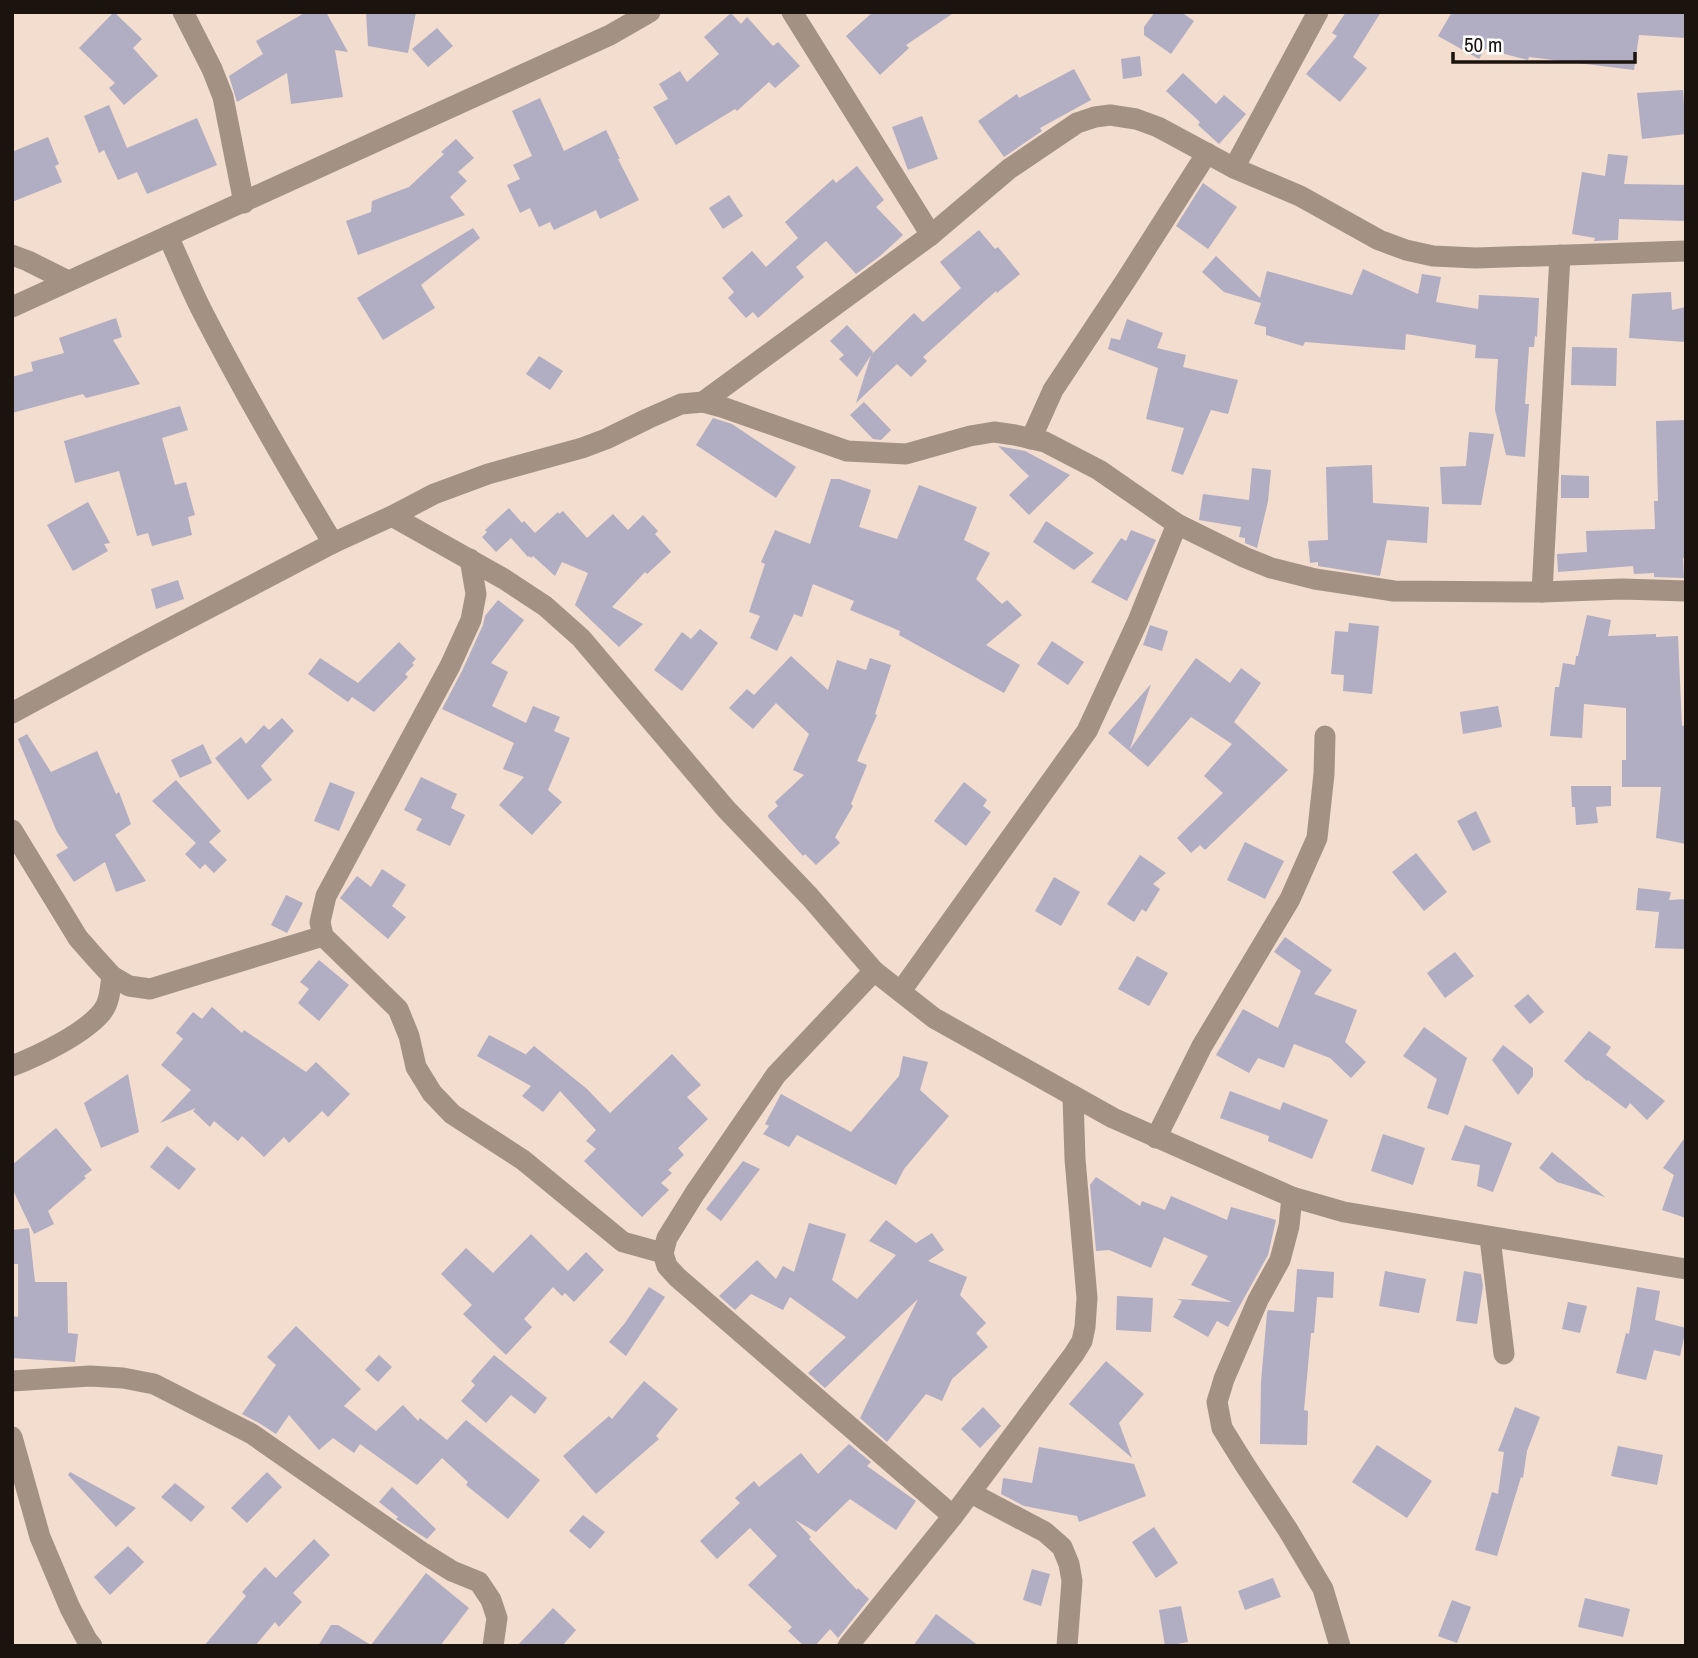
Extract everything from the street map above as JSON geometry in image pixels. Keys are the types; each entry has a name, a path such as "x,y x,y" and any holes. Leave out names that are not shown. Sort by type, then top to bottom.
{"street":[{"path":"184,12 223,97 244,203"},
{"path":"12,307 610,35 650,12"},
{"path":"792,12 931,235"},
{"path":"1234,168 1318,12"},
{"path":"703,402 931,235 1009,169 1077,123 1096,117 1110,115 1136,119 1158,127 1234,168 1300,197 1379,240 1406,250 1433,256 1476,258 1686,251"},
{"path":"1031,439 1053,390 1207,153"},
{"path":"168,236 201,308 264,428 333,543"},
{"path":"12,255 68,281"},
{"path":"1542,592 1560,255"},
{"path":"12,713 333,543 434,494 488,474 582,448 681,404 703,402 847,451 906,454 994,432 1045,442 1099,470 1177,524 1271,568 1315,579 1394,591 1686,591"},
{"path":"393,516 470,559 545,606 582,638 726,809 810,897 874,971 934,1018 1113,1118 1292,1197 1344,1213 1686,1269"},
{"path":"901,991 1087,731 1138,621 1177,524"},
{"path":"470,559 476,594 471,620 450,666 326,896 320,922 323,936 398,1009 409,1036 416,1068 432,1093 452,1114 523,1160 623,1242 663,1254"},
{"path":"1156,1138 1202,1046 1290,899 1317,838 1325,736"},
{"path":"12,830 78,938 112,976 129,986 150,989 323,936"},
{"path":"874,971 776,1075 695,1193 667,1238 663,1254 667,1266 677,1277 953,1516"},
{"path":"12,1066 87,1026 102,1012 110,997 112,976"},
{"path":"848,1646 971,1493 1074,1354 1084,1334 1087,1298 1073,1097"},
{"path":"1292,1197 1289,1226 1280,1260 1258,1300 1224,1378 1217,1402 1222,1428 1323,1589 1340,1646"},
{"path":"1490,1238 1504,1354"},
{"path":"12,1381 90,1376 124,1378 153,1384 253,1434 423,1553 452,1571 479,1582 491,1600 497,1618 492,1642"},
{"path":"12,1437 40,1537 70,1608 92,1646"},
{"path":"971,1493 1045,1532 1062,1547 1072,1581 1067,1646"}],"building":[{"path":"114,12 142,39 133,48 158,76 124,105 109,88 115,83 79,48"},
{"path":"306,12 326,12 348,52 335,50 343,97 291,104 287,73 237,102 229,76 263,54 256,41"},
{"path":"366,12 416,12 408,53 368,46"},
{"path":"873,12 955,12 906,45 909,48 880,75 846,36"},
{"path":"1155,12 1181,12 1194,21 1171,54 1144,35 1144,27"},
{"path":"1346,12 1381,12 1353,57 1367,68 1340,102 1306,74 1337,36 1332,33"},
{"path":"1452,12 1686,12 1686,38 1639,35 1634,70 1529,57 1528,60 1485,49 1479,59 1438,36"},
{"path":"731,13 741,24 747,17 773,46 778,42 800,66 775,88 769,82 737,111 735,109 676,145 653,107 668,99 659,84 680,71 687,82 719,54 704,37"},
{"path":"437,28 453,46 428,67 412,49"},
{"path":"1140,56 1142,76 1123,79 1121,59"},
{"path":"1074,69 1091,100 1040,128 1042,131 1004,157 978,121 1017,94 1019,98"},
{"path":"1183,73 1216,104 1224,95 1246,114 1219,144 1198,125 1200,122 1166,91"},
{"path":"1683,90 1686,134 1642,139 1637,93"},
{"path":"540,98 564,151 606,130 639,200 600,219 596,210 554,230 550,222 539,227 530,208 520,213 507,185 520,179 513,165 532,156 512,111"},
{"path":"109,105 127,148 197,118 217,165 147,194 137,172 118,180 104,150 99,153 84,116"},
{"path":"922,116 938,159 908,170 892,127"},
{"path":"48,137 59,164 55,166 62,182 12,202 12,152"},
{"path":"456,139 474,158 458,172 467,181 450,197 465,215 358,255 346,221 371,212 372,201 409,187"},
{"path":"1608,154 1628,156 1624,184 1686,185 1686,221 1619,219 1618,240 1594,241 1595,238 1572,234 1582,172 1605,176"},
{"path":"857,166 884,200 876,207 903,235 856,274 826,241 796,267 804,277 758,318 753,312 746,318 728,298 734,292 722,278 752,251 766,267 798,238 785,222 833,179 836,183"},
{"path":"1203,183 1237,207 1208,249 1176,226"},
{"path":"729,195 743,216 723,229 709,208"},
{"path":"473,228 480,238 421,285 435,308 383,340 357,298"},
{"path":"979,230 995,249 998,247 1020,274 997,293 996,291 923,357 927,361 911,377 897,364 856,403 871,355 857,377 839,359 844,355 830,341 847,325 872,354 914,313 923,322 961,288 940,262"},
{"path":"1216,256 1260,298 1267,271 1352,295 1363,269 1418,294 1422,274 1441,277 1436,302 1478,309 1479,295 1539,298 1537,337 1535,336 1534,347 1529,347 1525,457 1506,455 1495,410 1498,359 1475,358 1476,345 1406,334 1405,350 1305,342 1303,346 1266,335 1266,327 1254,324 1261,303 1224,292 1202,272"},
{"path":"1671,292 1672,310 1686,307 1686,342 1629,338 1632,294"},
{"path":"116,318 122,337 113,340 140,384 86,398 83,394 12,413 12,377 33,371 31,362 64,353 59,338"},
{"path":"1127,319 1163,333 1157,348 1186,355 1183,367 1238,380 1228,414 1211,410 1183,475 1171,471 1184,428 1146,419 1158,368 1108,349 1111,338 1120,340"},
{"path":"1572,347 1617,348 1616,386 1571,385"},
{"path":"539,356 563,371 550,390 526,374"},
{"path":"864,402 891,430 881,440 873,439 850,415"},
{"path":"180,406 188,430 162,438 175,485 186,482 195,515 188,517 192,535 152,546 148,533 137,536 119,471 75,483 64,441"},
{"path":"713,418 732,424 796,467 776,498 696,445"},
{"path":"1686,420 1684,578 1654,577 1654,573 1634,574 1633,566 1558,572 1557,554 1587,552 1586,531 1655,529 1654,501 1658,501 1656,421"},
{"path":"1469,432 1494,434 1481,505 1442,504 1440,467 1466,466"},
{"path":"998,446 1025,451 1070,475 1029,515 1009,495 1029,476"},
{"path":"1372,465 1373,503 1429,507 1427,543 1387,540 1380,576 1318,566 1318,562 1310,563 1308,541 1328,540 1326,467"},
{"path":"1252,468 1271,470 1268,501 1257,548 1245,543 1245,538 1239,537 1241,527 1199,520 1203,494 1249,500"},
{"path":"1561,475 1589,476 1589,498 1561,498"},
{"path":"831,479 839,479 871,490 859,527 897,539 919,485 977,507 964,540 990,553 976,579 1002,604 1007,600 1022,615 986,645 1020,665 1004,693 899,635 900,631 850,610 854,601 813,584 802,617 794,614 777,651 750,638 760,616 749,612 765,564 761,562 775,530 810,544"},
{"path":"88,502 110,543 104,544 108,551 73,571 47,525"},
{"path":"509,508 535,533 558,512 559,514 563,511 587,538 613,514 628,530 643,515 658,531 655,534 671,552 647,574 645,572 612,607 643,624 619,647 575,605 588,573 562,562 555,576 533,556 528,557 511,538 496,552 482,537 487,532 485,530"},
{"path":"1046,521 1094,553 1074,570 1033,542"},
{"path":"1131,530 1156,540 1127,601 1091,582 1121,538 1126,541"},
{"path":"178,580 184,599 156,609 151,589"},
{"path":"498,600 524,620 491,663 508,672 492,706 526,723 533,706 560,717 554,731 570,738 548,790 562,802 532,835 499,805 524,777 503,769 514,743 442,709 462,671 485,616"},
{"path":"1587,615 1611,620 1608,636 1678,636 1682,726 1686,725 1686,844 1656,838 1661,787 1622,787 1622,760 1626,760 1626,708 1584,704 1582,738 1550,736 1555,687 1559,687 1563,663 1575,665"},
{"path":"1349,623 1379,626 1372,694 1343,691 1344,675 1331,674 1335,631 1348,632"},
{"path":"1150,625 1168,631 1162,651 1143,645"},
{"path":"700,629 718,643 682,691 654,670 682,632 691,639"},
{"path":"1052,641 1084,662 1068,685 1037,664"},
{"path":"399,642 416,659 412,663 414,665 405,674 408,677 374,712 352,697 348,702 308,674 320,658 358,683"},
{"path":"791,656 828,690 837,660 866,670 870,658 891,665 875,714 877,715 857,761 867,765 851,804 853,806 835,837 840,843 816,865 805,854 803,856 768,817 778,806 775,802 804,775 793,770 809,734 776,703 753,729 729,708 747,689 754,695"},
{"path":"1196,658 1230,683 1241,668 1261,683 1234,722 1288,770 1205,850 1200,845 1191,853 1177,838 1223,793 1204,776 1232,744 1191,717 1148,767 1108,733 1151,684 1130,749"},
{"path":"1498,706 1502,727 1463,734 1460,712"},
{"path":"282,718 294,731 261,766 272,780 248,800 215,758 241,737 246,744 264,725 269,730"},
{"path":"27,734 51,772 97,751 116,794 119,792 131,824 115,835 146,881 116,892 105,862 74,882 56,855 68,848 57,832 18,739"},
{"path":"203,744 212,763 180,778 171,760"},
{"path":"421,777 457,794 451,808 465,815 450,846 416,830 422,819 404,810"},
{"path":"176,780 221,831 209,842 227,860 214,873 205,864 200,869 185,854 196,843 152,801"},
{"path":"330,782 355,792 339,831 314,821"},
{"path":"964,782 987,800 983,806 991,812 966,846 934,821"},
{"path":"1571,786 1611,786 1611,806 1596,807 1598,823 1576,825"},
{"path":"1476,811 1491,842 1473,851 1457,821"},
{"path":"1245,842 1284,861 1265,899 1227,880"},
{"path":"1416,853 1447,892 1424,911 1392,872"},
{"path":"1140,855 1166,873 1153,884 1160,889 1146,912 1142,909 1134,922 1107,904"},
{"path":"382,869 406,885 392,906 406,917 388,939 340,898 357,876 371,887"},
{"path":"1054,877 1080,892 1061,926 1035,911"},
{"path":"1638,888 1671,892 1669,900 1686,899 1686,949 1655,948 1659,912 1636,910"},
{"path":"286,895 303,903 287,933 271,925"},
{"path":"1285,937 1332,970 1314,994 1357,1010 1345,1042 1366,1062 1351,1078 1330,1058 1294,1044 1284,1068 1258,1058 1249,1073 1216,1055 1243,1009 1278,1028 1301,971 1274,952"},
{"path":"1455,952 1474,976 1445,998 1427,973"},
{"path":"1137,956 1168,973 1149,1006 1118,989"},
{"path":"319,960 349,985 319,1021 298,1003 309,989 300,982"},
{"path":"1528,994 1544,1012 1530,1024 1514,1006"},
{"path":"212,1007 242,1033 244,1030 306,1072 316,1062 350,1094 328,1117 322,1111 289,1143 284,1137 264,1157 242,1136 238,1141 214,1121 210,1127 193,1111 196,1108 160,1123 191,1090 161,1065 183,1039 176,1033 193,1012 202,1019"},
{"path":"1424,1027 1467,1058 1448,1115 1427,1108 1437,1079 1403,1056"},
{"path":"1589,1031 1611,1047 1606,1055 1665,1101 1647,1120 1630,1103 1626,1109 1564,1061"},
{"path":"489,1035 527,1055 534,1046 587,1089 610,1113 672,1054 701,1085 687,1097 708,1119 678,1148 684,1155 668,1170 672,1173 661,1183 669,1190 642,1217 584,1161 596,1149 586,1141 596,1130 560,1091 543,1112 522,1096 531,1086 477,1056"},
{"path":"1503,1045 1533,1068 1533,1076 1518,1095 1492,1060"},
{"path":"903,1056 928,1062 920,1090 949,1116 904,1169 896,1185 797,1135 789,1147 763,1134 769,1126 765,1124 781,1094 851,1132 899,1076"},
{"path":"128,1074 139,1132 101,1148 84,1103"},
{"path":"1230,1091 1280,1110 1283,1102 1328,1120 1312,1159 1268,1141 1269,1136 1220,1118"},
{"path":"1465,1125 1512,1143 1493,1192 1477,1186 1480,1165 1451,1160"},
{"path":"56,1128 92,1170 48,1211 54,1224 34,1234 12,1188 12,1165"},
{"path":"1383,1134 1425,1148 1413,1185 1371,1171"},
{"path":"1686,1136 1686,1218 1662,1210 1674,1175 1663,1168"},
{"path":"167,1146 196,1169 179,1190 150,1167"},
{"path":"1552,1152 1605,1197 1557,1182 1539,1168"},
{"path":"743,1161 760,1169 721,1221 706,1209"},
{"path":"1096,1177 1140,1206 1142,1201 1165,1210 1171,1196 1227,1220 1231,1207 1276,1220 1268,1255 1228,1327 1217,1321 1208,1337 1173,1317 1182,1301 1177,1299 1232,1302 1191,1285 1208,1256 1164,1237 1151,1268 1109,1250 1096,1251 1090,1185"},
{"path":"886,1220 916,1243 932,1233 944,1250 928,1261 967,1277 960,1295 986,1323 976,1333 988,1347 952,1379 942,1401 926,1394 887,1442 860,1418 918,1299 825,1388 808,1373 846,1337 790,1297 783,1310 751,1294 735,1310 719,1296 757,1260 776,1279 783,1266 794,1272 809,1223 846,1234 832,1280 857,1299 896,1255 869,1241"},
{"path":"29,1228 35,1282 67,1282 68,1333 78,1334 75,1362 12,1358 12,1316 18,1317 18,1264 12,1264 12,1230"},
{"path":"531,1234 568,1271 586,1252 604,1270 574,1302 553,1287 524,1319 532,1327 506,1355 463,1314 472,1305 441,1274 466,1248 493,1273"},
{"path":"1297,1269 1334,1272 1333,1298 1317,1297 1314,1333 1311,1333 1304,1410 1308,1411 1307,1445 1260,1444 1261,1382 1267,1313 1268,1310 1294,1312"},
{"path":"1385,1271 1426,1279 1419,1313 1379,1306"},
{"path":"1464,1271 1481,1274 1483,1286 1477,1324 1456,1321"},
{"path":"649,1287 665,1297 626,1356 609,1342"},
{"path":"1637,1287 1660,1291 1655,1320 1686,1328 1680,1356 1654,1350 1646,1380 1616,1373 1626,1333 1629,1334"},
{"path":"1117,1296 1153,1298 1151,1332 1116,1330"},
{"path":"1568,1302 1587,1306 1580,1333 1562,1329"},
{"path":"296,1326 361,1389 344,1406 376,1431 403,1405 418,1421 420,1418 447,1440 466,1420 540,1480 508,1519 466,1485 468,1482 442,1458 417,1485 360,1444 354,1453 333,1438 319,1450 289,1415 276,1434 242,1414 276,1365 267,1357"},
{"path":"379,1355 392,1367 378,1382 365,1370"},
{"path":"494,1355 547,1398 535,1414 511,1395 486,1423 461,1401 475,1385 471,1381"},
{"path":"1106,1361 1144,1394 1119,1423 1132,1458 1069,1404"},
{"path":"644,1381 678,1409 656,1436 659,1439 596,1494 563,1456 609,1416 612,1419"},
{"path":"983,1407 1001,1426 980,1448 961,1429"},
{"path":"1515,1407 1540,1417 1527,1451 1523,1478 1521,1477 1497,1556 1475,1550 1492,1492 1498,1494 1504,1452 1498,1451"},
{"path":"849,1444 871,1462 867,1466 916,1501 896,1530 850,1499 816,1532 795,1520 811,1537 809,1539 857,1590 858,1588 869,1599 838,1638 830,1629 815,1646 804,1646 788,1631 792,1627 748,1585 777,1556 750,1528 717,1559 700,1541 740,1503 735,1498 754,1481 759,1487 801,1453 818,1474"},
{"path":"1377,1445 1432,1481 1407,1518 1352,1482"},
{"path":"1618,1446 1663,1455 1657,1485 1611,1476"},
{"path":"1039,1447 1134,1464 1146,1496 1079,1522 1077,1516 1024,1506 1001,1494 1003,1478 1032,1483"},
{"path":"70,1472 136,1508 116,1527 68,1475"},
{"path":"267,1472 282,1487 247,1523 231,1508"},
{"path":"175,1483 205,1507 191,1522 161,1497"},
{"path":"392,1487 436,1529 427,1539 396,1519 398,1517 379,1502"},
{"path":"583,1515 605,1532 590,1549 569,1531"},
{"path":"1154,1527 1178,1563 1156,1578 1132,1542"},
{"path":"314,1539 330,1555 293,1593 302,1602 279,1627 275,1622 255,1646 204,1646 246,1596 242,1592 265,1567 276,1578"},
{"path":"128,1546 144,1562 110,1595 94,1577"},
{"path":"1032,1569 1050,1574 1041,1606 1023,1600"},
{"path":"426,1573 469,1608 440,1646 318,1646 331,1625 338,1625 371,1645"},
{"path":"1273,1578 1281,1597 1245,1610 1238,1591"},
{"path":"1585,1598 1630,1609 1623,1637 1578,1627"},
{"path":"1452,1600 1471,1607 1457,1643 1438,1636"},
{"path":"1181,1606 1188,1642 1165,1646 1159,1610"},
{"path":"553,1608 576,1630 562,1646 517,1646"},
{"path":"936,1614 979,1646 913,1646"}]}
